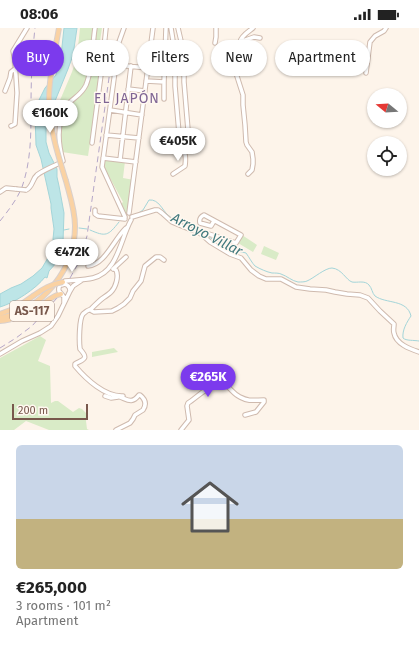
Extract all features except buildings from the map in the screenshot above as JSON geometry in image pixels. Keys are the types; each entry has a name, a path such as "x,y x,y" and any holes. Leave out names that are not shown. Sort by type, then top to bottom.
{"main road":[{"name":"AS-117","path":"0,319 20,312 44,296 57,280 67,264 73,244 75,227 73,208 52,129 49,100 52,69 59,28"},
{"name":"AS-117","path":"0,314 16,308 51,285 64,284"},
{"name":"AS-117","path":"0,319 12,319 41,306 55,295 61,294"}],"street":[{"path":"20,40 27,28"},
{"path":"0,192 6,188 26,190 30,188 36,176 63,161 58,142 58,131 62,115 68,105 81,93 86,84 89,74 95,28"},
{"path":"92,144 106,28"},
{"path":"120,40 124,28"},
{"path":"151,40 153,28"},
{"path":"166,28 166,40"},
{"path":"171,28 173,40"},
{"path":"178,28 188,130"},
{"path":"216,28 216,40"},
{"path":"241,40 242,37 253,28"},
{"path":"370,42 372,38 384,31 386,28"},
{"path":"246,40 254,37 260,38"},
{"path":"120,160 131,66 137,67"},
{"path":"5,91 12,71"},
{"path":"11,126 15,124 17,110 16,76"},
{"path":"115,76 102,169 127,217"},
{"path":"64,303 65,300 59,290 64,284 99,276 108,269 114,261 126,229 147,76"},
{"path":"164,76 164,100"},
{"path":"173,174 185,166 186,159 185,152 180,145 175,76"},
{"path":"237,76 243,95 246,142 252,152 253,159 252,170 248,174"},
{"path":"146,81 164,82"},
{"path":"128,89 145,91"},
{"path":"110,110 142,115"},
{"path":"106,135 139,138"},
{"path":"103,158 136,162"},
{"path":"95,210 95,214 98,216 127,217 158,210 172,222 202,234 236,243 241,235 214,221"},
{"path":"88,266 93,266 100,261 123,230 126,229"},
{"path":"202,234 210,242 230,254 241,258 251,270 266,279 281,279 296,287 360,295 368,298 380,312 394,324 394,331 397,339 406,346 419,352"},
{"path":"108,269 114,269 126,257"},
{"path":"91,309 92,311 98,312 112,311 118,308 130,298 133,291 141,281 146,266 156,257 160,257 164,260"},
{"path":"114,269 118,272 114,288 91,309 84,313 82,317 80,349 84,352 85,357 83,360 75,364 75,366 95,386 110,394 130,400 136,399 140,394 146,403 143,410 135,415 131,422 116,430"},
{"path":"0,354 51,326 58,316 73,286 83,279"},
{"path":"64,284 69,287 69,292"},
{"path":"61,294 64,295 69,292"},
{"path":"181,430 189,420 187,404 214,386 222,384 226,385 236,395 244,399 255,401 264,400 256,412 245,415"},
{"path":"105,396 111,398 120,396"}],"green space":[{"path":"80,28 102,28 100,40 79,40"},
{"path":"72,72 72,76 100,76 88,156 62,152 61,129 68,110 62,108 55,126 58,105"},
{"path":"103,158 125,161 123,178 134,180 128,213 126,214 123,212 124,211 121,204 123,202 104,167 102,167"},
{"path":"242,235 257,245 253,252 238,243"},
{"path":"264,246 279,253 276,260 261,254"},
{"path":"40,336 46,340 38,361 50,366 51,403 58,401 73,412 79,408 82,409 87,414 87,429 89,430 49,430 26,421 14,430 0,430 0,358"},
{"path":"114,348 118,352 92,357 92,352"}],"water":[{"path":"64,28 77,28 75,40 72,40 72,58 46,127 46,142 49,153 57,169 57,177 64,213 63,242 57,262 49,271 47,278 45,277 24,295 0,307 0,294 21,284 42,268 54,246 54,229 51,204 41,159 36,145 35,114 36,106 45,88 55,76 64,76 64,40 63,40"}],"waterway":[{"name":"Arroyo Villar","path":"137,214 143,210 149,200 152,200 158,203 171,218 202,232"},
{"name":"Arroyo Villar","path":"90,230 100,234 106,234 109,233 119,222"},
{"name":"Arroyo Villar","path":"79,228 87,229"},
{"name":"Arroyo Villar","path":"64,230 69,229"},
{"name":"Arroyo Villar","path":"204,234 238,251 246,253 255,266 270,273 280,274 296,281 300,282 310,280 329,268 332,268 341,272 352,282 367,283 375,296 401,304 409,311 411,316 406,323 403,338 419,341"}],"railway":[{"path":"0,221 19,194 28,165 31,137 32,68 35,28"},
{"path":"70,278 79,262 87,236 109,76"},
{"path":"0,348 32,326 57,298"}],"district":[{"name":"EL JAPÓN","path":"127,98"}]}
